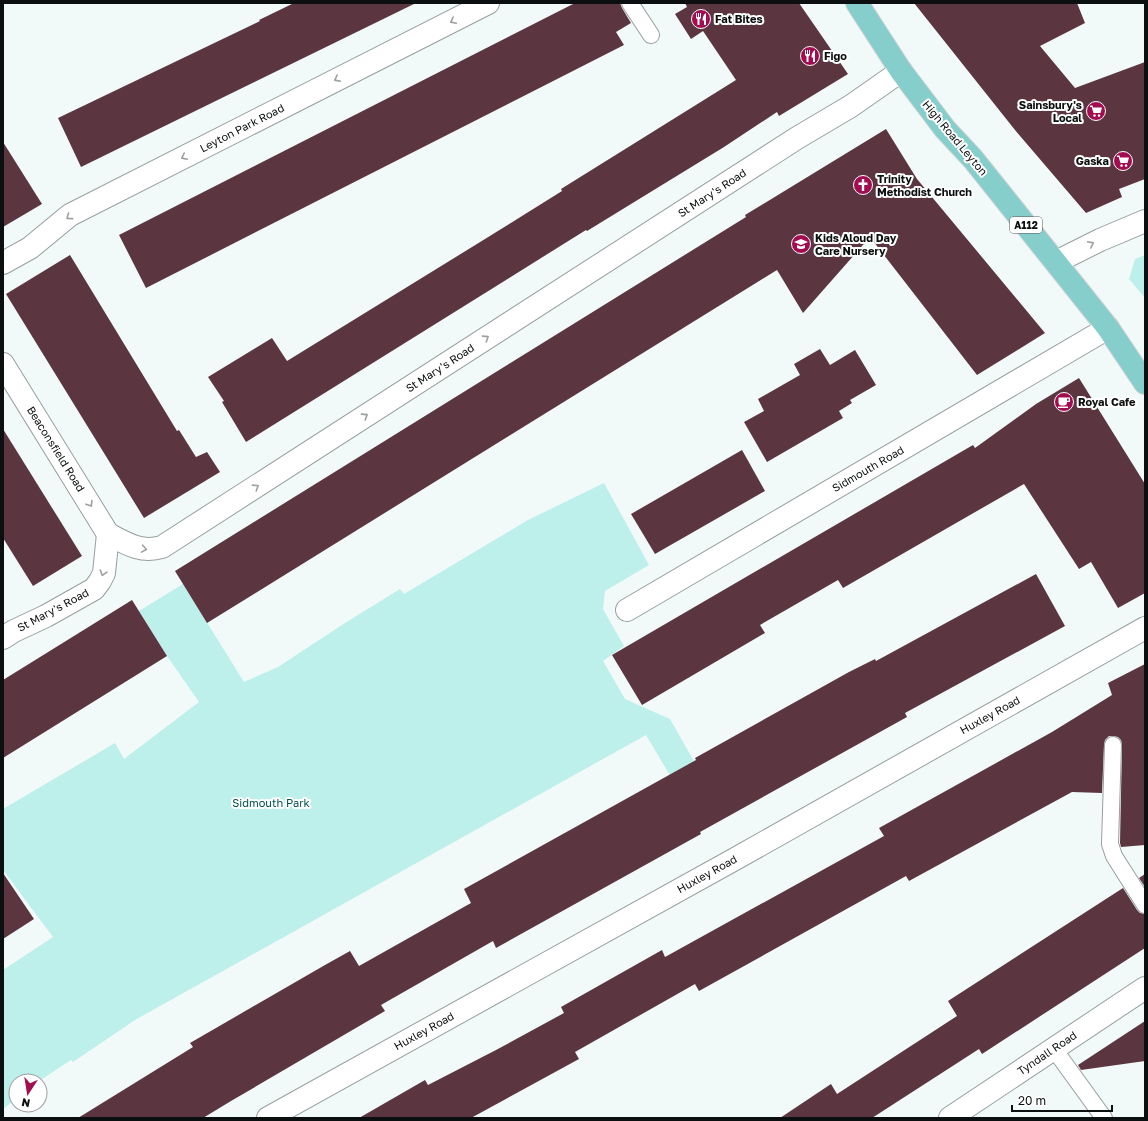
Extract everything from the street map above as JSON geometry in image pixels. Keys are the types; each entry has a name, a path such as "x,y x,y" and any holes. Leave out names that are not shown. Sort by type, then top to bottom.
{"main road":[{"name":"High Road Leyton","path":"857,3 901,71 1108,328 1145,383"}],"street":[{"name":"Leyton Park Road","path":"3,263 30,248 70,215 488,3"},
{"name":"St Mary's Road","path":"3,638 14,631 46,616 94,588 104,573 108,534 141,549 152,550 162,547 798,138 851,106 901,71"},
{"path":"1056,262 1100,240 1145,221"},
{"name":"Sidmouth Road","path":"627,610 1108,328"},
{"name":"Beaconsfield Road","path":"3,364 108,534"},
{"name":"Huxley Road","path":"268,1118 736,859 1145,628"},
{"name":"Tyndall Road","path":"950,1118 1145,988"}],"lane":[{"path":"630,3 651,35"},
{"path":"1113,745 1110,844 1114,856 1145,905"},
{"path":"1054,1048 1104,1118"}],"green space":[{"path":"1145,255 1145,298 1129,279 1135,259"},
{"name":"Sidmouth Park","path":"604,483 649,565 605,591 603,609 624,646 603,661 625,699 670,719 724,814 700,826 646,735 135,1020 73,1062 71,1060 48,1075 48,1073 8,1073 8,1105 3,1109 3,970 53,937 3,870 3,809 115,743 124,759 199,702 167,656 139,611 183,584 244,682 278,667 400,589 404,594 528,520"}],"building":[{"path":"294,3 416,3 81,167 58,118 260,21 259,20"},
{"path":"575,3 620,3 631,23 616,32 624,45 146,288 119,235"},
{"path":"685,3 799,3 848,74 779,116 777,112 724,147 587,231 586,230 246,442 222,402 224,401 208,377 272,338 287,361 562,191 561,189 736,80 703,31 691,39 675,14 687,7"},
{"path":"914,3 1077,3 1085,23 1040,46 1075,88 1145,62 1145,179 1119,189 1122,197 1086,213 1015,130"},
{"path":"886,129 917,179 1045,333 977,375 870,237 803,313 777,270 207,623 175,571 746,217 745,215"},
{"path":"3,142 42,204 3,227"},
{"path":"70,255 177,431 179,430 196,457 207,452 220,472 144,518 6,294"},
{"path":"820,349 830,365 855,350 876,385 850,400 852,403 839,411 843,418 767,462 744,422 764,411 758,399 800,375 794,364"},
{"path":"1079,378 1145,484 1145,593 1118,608 1091,562 1079,569 1024,484 843,588 838,580 760,625 765,633 642,705 612,655 973,445 975,448 1036,404"},
{"path":"3,429 82,556 33,586 3,538"},
{"path":"742,450 765,491 655,554 631,514"},
{"path":"1036,574 1065,626 905,713 907,717 496,948 493,941 381,1005 385,1011 203,1118 78,1118 193,1047 190,1043 325,965 350,951 359,966 471,903 464,889 696,760 695,758 849,672 875,659 876,661"},
{"path":"132,600 167,656 3,758 3,680"},
{"path":"1145,664 1145,845 1121,847 1122,745 1121,740 1118,737 1109,736 1105,740 1104,745 1102,793 1072,792 909,881 906,876 699,991 695,984 575,1052 579,1059 471,1118 359,1118 425,1080 428,1085 496,1050 564,1013 561,1007 662,950 665,957 884,836 879,828 1052,732 1112,695 1108,683"},
{"path":"3,873 34,919 3,939"},
{"path":"1145,874 1145,887 1139,878"},
{"path":"1123,888 1137,910 1140,913 1145,914 1145,948 982,1054 979,1049 872,1118 780,1118 831,1084 837,1094 957,1016 948,1001"},
{"path":"1145,1021 1145,1061 1081,1070 1078,1065"}],"place":[{"name":"Fat Bites","path":"701,19"},
{"name":"Figo","path":"810,56"},
{"name":"Sainsbury's Local","path":"1096,111"},
{"name":"Gaska","path":"1123,161"},
{"name":"Trinity Methodist Church","path":"863,185"},
{"name":"Kids Aloud Day Care Nursery","path":"801,244"},
{"name":"Royal Cafe","path":"1064,402"}]}
